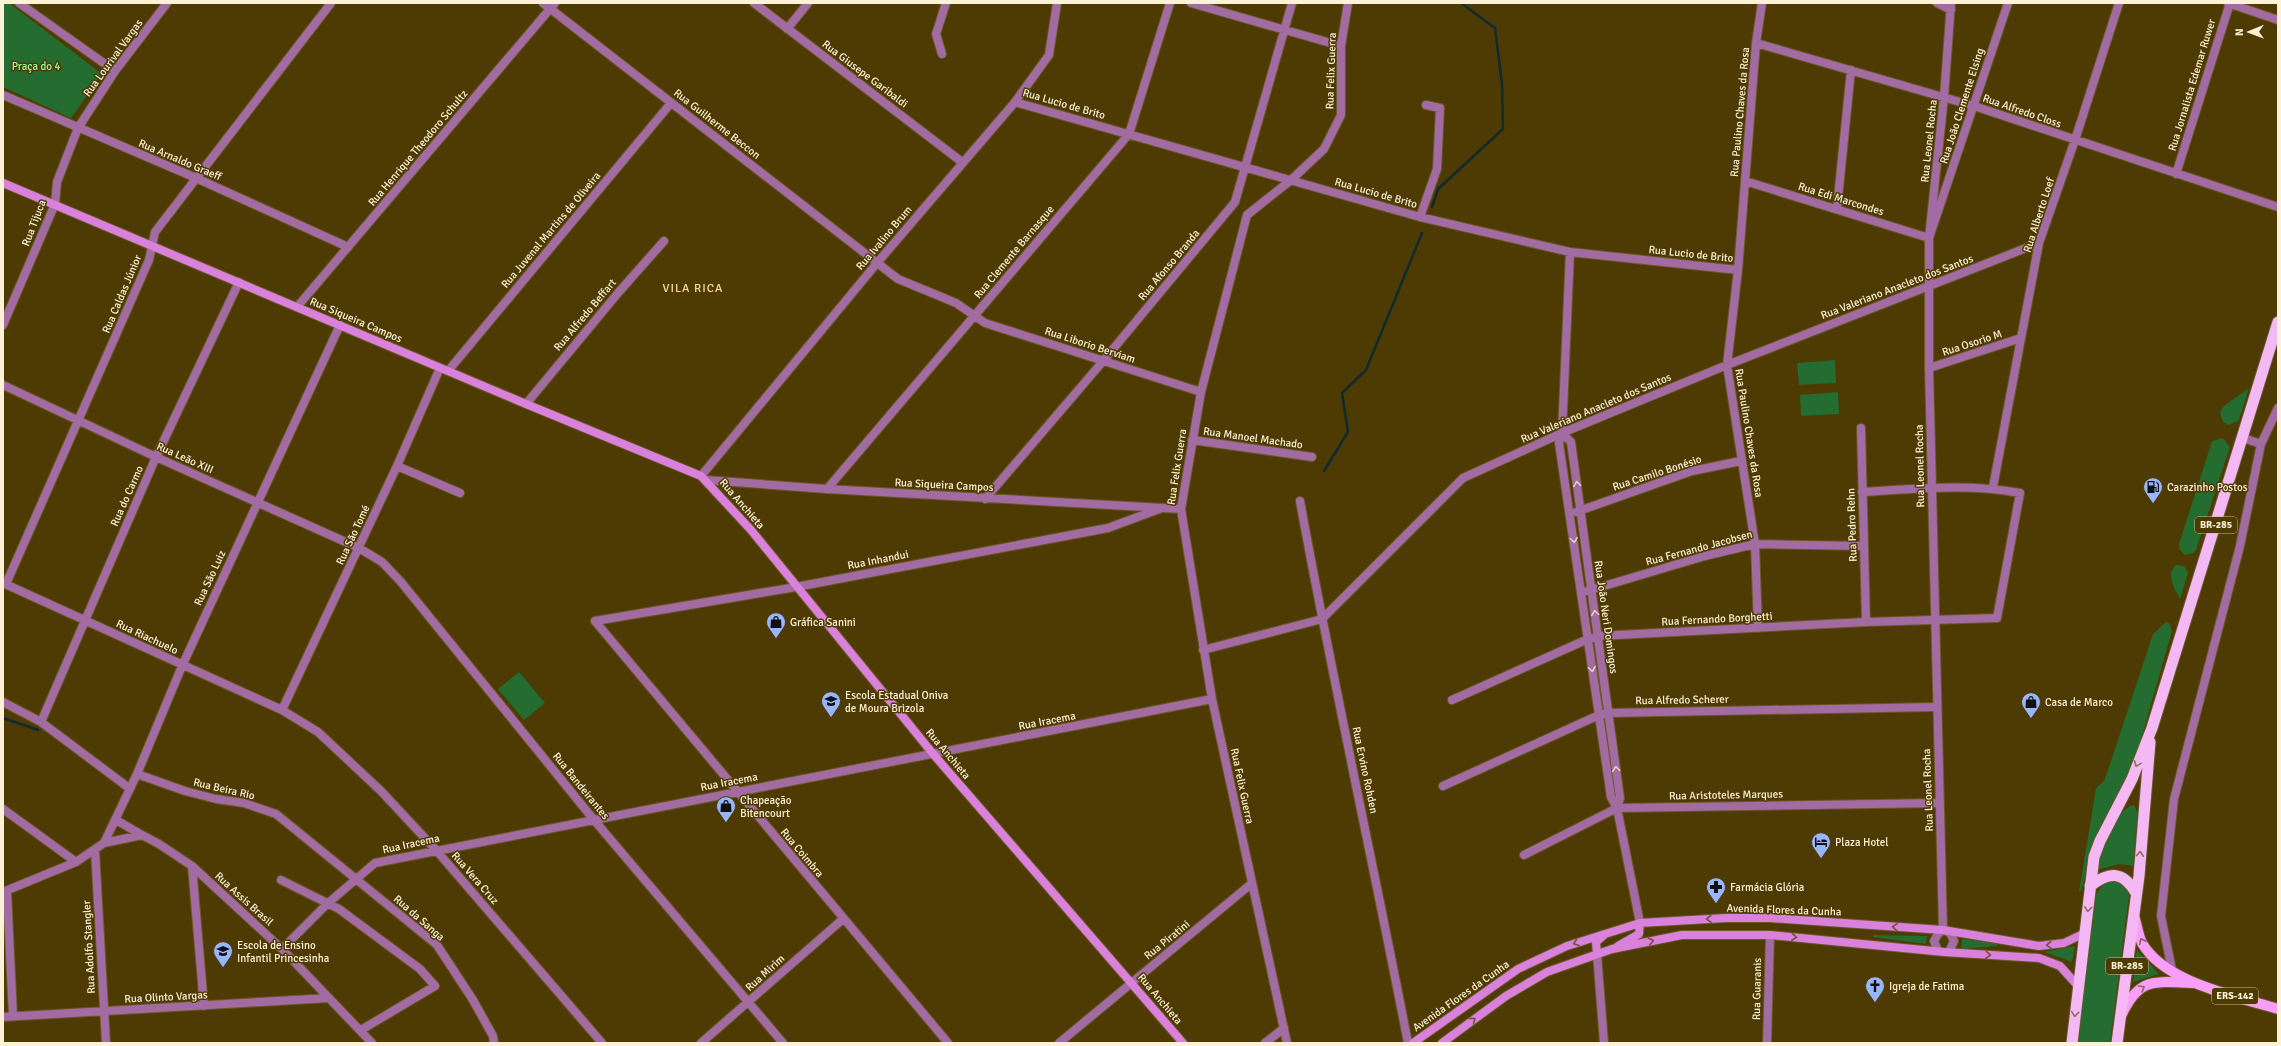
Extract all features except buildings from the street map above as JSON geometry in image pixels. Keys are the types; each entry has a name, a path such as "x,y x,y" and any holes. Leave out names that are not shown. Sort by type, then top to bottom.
{"highway":[{"name":"BR-285","path":"2072,1043 2093,864 2100,841 2126,793 2152,728 2278,322"},
{"name":"BR-285","path":"2117,1043 2134,914 2152,728"},
{"path":"2090,886 2104,877 2120,876 2130,884 2136,893"}],"main road":[{"name":"Rua Siqueira Campos","path":"3,183 704,478"},
{"name":"Rua Anchieta","path":"704,478 796,586 934,754 1183,1043"},
{"name":"ERS-142","path":"2134,914 2141,941 2155,960 2193,983 2278,1009"},
{"name":"Avenida Flores da Cunha","path":"1413,1043 1518,969 1567,946 1640,923 1726,918 1770,918 1944,930 2040,946 2064,943 2085,933"},
{"path":"1612,949 1639,934 1640,923"},
{"path":"1597,954 1596,942 1613,931"},
{"path":"1442,1043 1528,982 1547,972 1612,949 1682,935 1727,933 1770,935 1949,952 2045,959 2060,966 2078,986"},
{"name":"ERS-142","path":"2120,1019 2132,995 2143,986 2159,982 2193,983"}],"street":[{"path":"19,3 114,71"},
{"name":"Rua Lourival Vargas","path":"78,128 114,71 167,3"},
{"name":"Rua Caldas Júnior","path":"4,583 79,421 149,260 155,232 331,3"},
{"name":"Rua Guilherme Beccon","path":"543,3 552,6 671,103 898,279 956,303 975,315"},
{"name":"Rua Giusepe Garibaldi","path":"754,3 962,162"},
{"path":"787,29 808,3"},
{"path":"942,54 936,34 946,3"},
{"name":"Rua Ivalino Brum","path":"704,478 877,263 1014,102 1049,55 1057,3"},
{"name":"Rua Clemente Barnasque","path":"827,490 1129,134 1170,3"},
{"path":"1191,3 1341,46"},
{"name":"Rua Afonso Branda","path":"985,499 1104,360 1235,202 1283,30 1292,3"},
{"name":"Rua Felix Guerra","path":"1287,1043 1251,884 1212,699 1181,510 1201,392 1247,215 1291,180 1324,149 1341,116 1341,46 1348,3"},
{"name":"Rua Paulino Chaves da Rosa","path":"1758,628 1755,544 1727,365 1738,270 1756,43 1762,3"},
{"path":"1937,3 1951,6"},
{"name":"Rua João Clemente Elsing","path":"1929,238 2008,3"},
{"name":"Rua Alberto Loef","path":"1993,488 2039,244 2075,140 2119,3"},
{"path":"2229,3 2278,20"},
{"name":"Rua Jornalista Edemar Ruwer","path":"2176,174 2229,3"},
{"name":"Rua Henrique Theodoro Schultz","path":"297,307 552,6"},
{"name":"Rua Leonel Rocha","path":"1944,930 1936,707 1928,286 1929,238 1944,97 1951,6"},
{"name":"Rua Alfredo Closs","path":"1756,43 1974,106 2278,207"},
{"path":"1837,208 1851,70"},
{"name":"Rua Arnaldo Graeff","path":"3,95 196,178 348,247"},
{"name":"Rua Lucio de Brito","path":"1014,102 1420,217 1570,252 1738,270"},
{"name":"Rua Juvenal Martins de Oliveira","path":"448,371 671,103"},
{"path":"1420,217 1437,168 1440,108 1426,105"},
{"name":"Rua Tijuca","path":"3,325 55,204 57,182 78,128"},
{"name":"Rua Edi Marcondes","path":"1745,181 1837,208 1929,238"},
{"name":"Rua Alfredo Beffart","path":"526,404 618,293 664,242"},
{"name":"Rua Valeriano Anacleto dos Santos","path":"1322,619 1463,478 1562,433 1727,365 2039,244"},
{"name":"Rua João Neri Domingos","path":"1570,252 1562,433 1560,443 1611,796 1617,808 1640,923"},
{"name":"Rua do Carmo","path":"41,722 156,457 239,282"},
{"name":"Rua Liborio Berviam","path":"975,315 985,323 1201,392"},
{"name":"Rua São Luiz","path":"104,843 137,774 182,666 256,502 340,325"},
{"name":"Rua Osorio M","path":"1929,368 2021,338"},
{"name":"Rua São Tomé","path":"282,710 397,466 440,368"},
{"name":"Rua Leão XIII","path":"3,385 156,457 359,548"},
{"path":"2172,970 2161,916 2174,799 2240,546 2261,444 2278,408"},
{"name":"Rua Pedro Rehn","path":"1861,428 1866,622"},
{"name":"Rua João Neri Domingos","path":"1562,433 1571,442 1581,510 1620,798 1617,808"},
{"path":"2243,438 2261,444"},
{"name":"Rua Manoel Machado","path":"1192,440 1312,457"},
{"name":"Rua Camilo Bonésio","path":"1570,514 1692,472 1741,461"},
{"path":"397,466 460,493"},
{"name":"Rua Siqueira Campos","path":"704,478 827,490 1181,510"},
{"path":"1862,492 1931,488 1993,488"},
{"name":"Rua Fernando Borghetti","path":"1452,700 1588,639 1598,636 1866,622 1996,618 2020,493 1993,488"},
{"name":"Rua Ervino Rohden","path":"1300,501 1322,619 1375,872 1408,1043"},
{"name":"Rua Inhandui","path":"596,620 796,586 1108,528 1162,508"},
{"name":"Rua Fernando Jacobsen","path":"1581,593 1705,556 1755,544 1863,546"},
{"name":"Rua Bandeirantes","path":"359,548 382,562 401,582 594,820 783,1043"},
{"name":"Rua Riachuelo","path":"4,583 182,666 282,710"},
{"path":"1203,650 1322,619"},
{"name":"Rua Coimbra","path":"596,620 736,792 948,1043"},
{"name":"Rua Iracema","path":"282,949 327,904 375,863 1212,699"},
{"path":"3,702 41,722 129,788"},
{"name":"Rua Alfredo Scherer","path":"1443,786 1608,712 1936,707"},
{"name":"Rua Vera Cruz","path":"282,710 318,732 381,791 436,850 602,1043"},
{"name":"Rua Beira Rio","path":"137,774 185,791 216,799 244,803 276,814 357,879"},
{"name":"Rua Aristoteles Marques","path":"1524,854 1617,808 1940,803"},
{"path":"3,809 76,862"},
{"name":"Rua Assis Brasil","path":"116,820 159,844 192,866 282,949 372,1043"},
{"path":"13,1016 5,891 76,862 104,843 142,835"},
{"name":"Rua Adolfo Stangler","path":"95,850 106,1043"},
{"path":"192,866 204,1006"},
{"name":"Rua da Sanga","path":"357,879 437,945 473,1000 493,1036 494,1043"},
{"path":"281,880 338,909 420,969 435,986 361,1030"},
{"name":"Rua Piratini","path":"1059,1043 1251,884"},
{"name":"Rua Mirim","path":"701,1043 843,919"},
{"path":"1938,951 1934,941 1938,934 1944,930 1950,934 1954,941 1949,952"},
{"name":"Rua Guaranis","path":"1767,1043 1770,935"},
{"path":"1597,954 1604,1043"},
{"name":"Rua Olinto Vargas","path":"3,1018 13,1016 329,998"},
{"path":"1265,1043 1284,1028"}],"green space":[{"name":"Praça do 4","path":"3,3 9,3 102,74 71,118 3,87"},
{"path":"1835,360 1836,383 1799,385 1797,363"},
{"path":"2249,388 2239,420 2229,425 2223,422 2220,413 2224,406"},
{"path":"1838,392 1839,414 1801,416 1800,395"},
{"path":"2223,438 2230,447 2196,550 2193,553 2185,555 2179,549 2179,544 2212,441"},
{"path":"2176,565 2184,566 2188,573 2180,599 2171,578 2171,573"},
{"path":"2166,622 2169,623 2172,631 2134,764 2095,841 2081,891 2079,892 2096,788 2104,781 2153,634"},
{"path":"519,672 545,703 524,720 498,689"},
{"path":"2134,805 2138,813 2133,866 2119,864 2097,870 2105,843 2120,814 2127,808"},
{"path":"2110,880 2122,881 2128,890 2129,896 2110,1043 2077,1043 2096,895 2104,882"},
{"path":"1873,935 1927,936 1926,944 1873,937"},
{"path":"1962,939 1997,943 1997,946 1961,949"},
{"path":"2075,946 2072,962 2044,952"},
{"path":"2137,950 2159,974 2133,982"}],"waterway":[{"path":"1432,207 1438,189 1503,129 1502,84 1495,28 1461,3"},
{"path":"1324,471 1348,432 1342,393 1366,370 1422,233"},
{"path":"3,718 38,730"}],"place":[{"name":"Carazinho Postos","path":"2153,504"},
{"name":"Gráfica Sanini","path":"776,639"},
{"name":"Escola Estadual Oniva de Moura Brizola","path":"831,718"},
{"name":"Casa de Marco","path":"2031,719"},
{"name":"Chapeação Bitencourt","path":"726,823"},
{"name":"Plaza Hotel","path":"1821,859"},
{"name":"Farmácia Glória","path":"1716,904"},
{"name":"Escola de Ensino Infantil Princesinha","path":"223,968"},
{"name":"Igreja de Fatima","path":"1875,1003"}],"district":[{"name":"VILA RICA","path":"693,288"}]}
